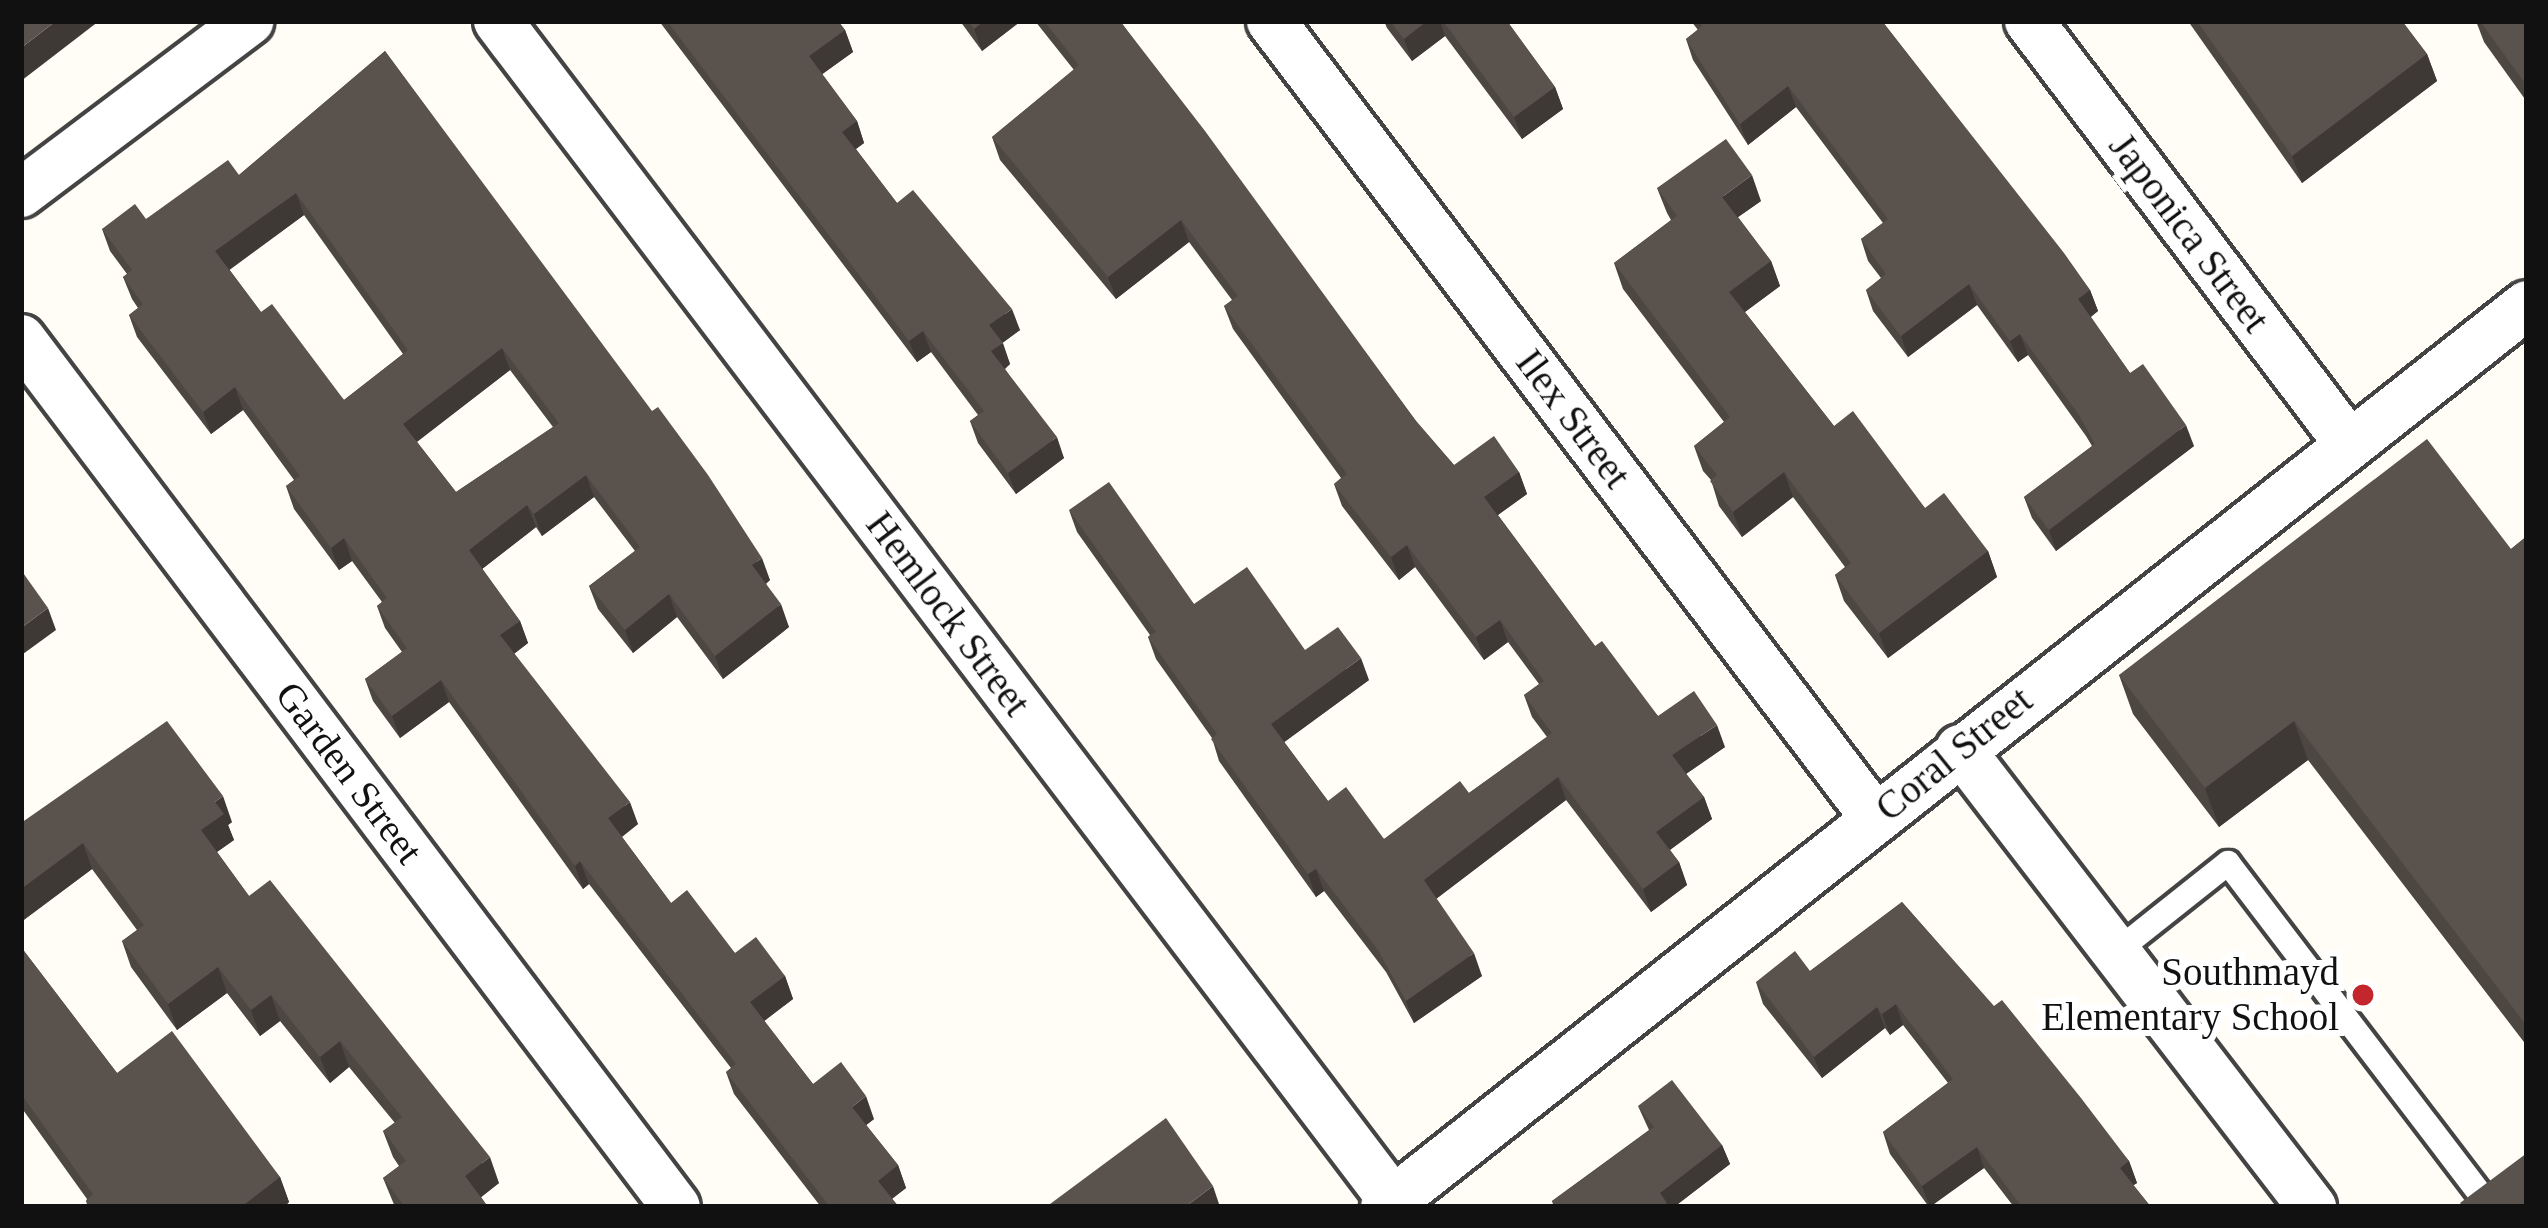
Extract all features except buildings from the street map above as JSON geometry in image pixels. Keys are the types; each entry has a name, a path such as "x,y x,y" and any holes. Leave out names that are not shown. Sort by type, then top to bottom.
{"street":[{"path":"21,193 250,21"},
{"name":"Hemlock Street","path":"497,21 1392,1205"},
{"name":"Ilex Street","path":"1271,21 1875,818"},
{"name":"Japonica Street","path":"2029,21 2349,444"},
{"name":"Coral Street","path":"1392,1205 1960,748 2527,305"},
{"name":"Garden Street","path":"21,340 676,1207"},
{"path":"1960,748 2312,1207"}],"lane":[{"path":"2116,952 2228,863 2490,1207"}],"place":[{"name":"Southmayd Elementary School","path":"2363,995"}]}
